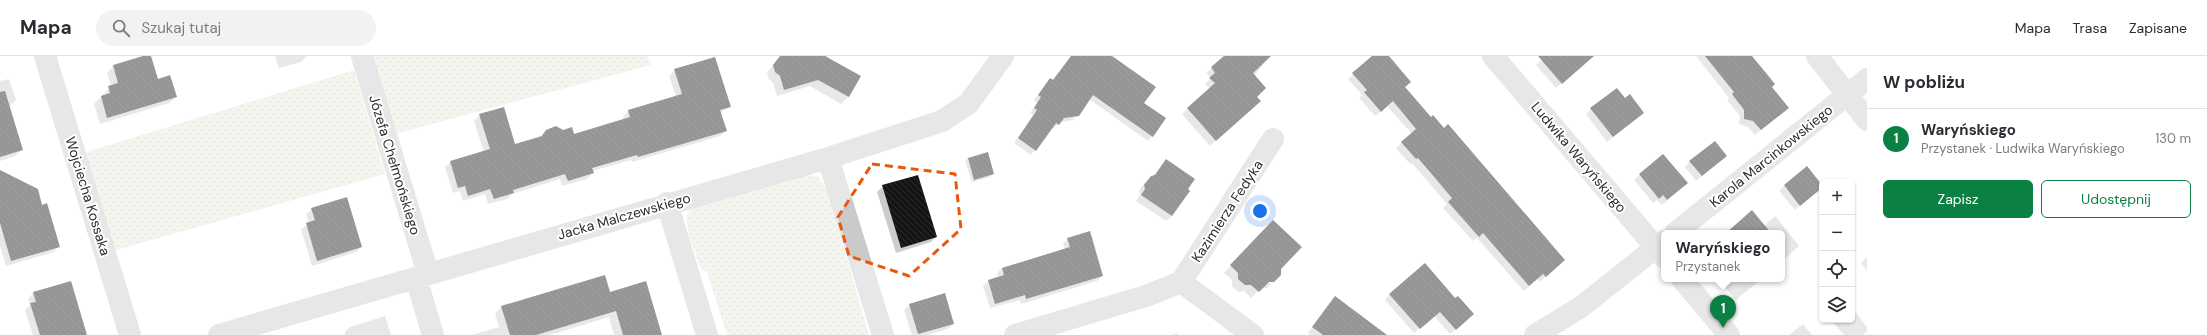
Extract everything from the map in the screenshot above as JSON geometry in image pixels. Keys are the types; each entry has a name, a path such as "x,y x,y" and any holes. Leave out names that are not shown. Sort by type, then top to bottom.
{"street":[{"name":"Wojciecha Kossaka","path":"45,56 130,335"},
{"name":"Józefa Chełmońskiego","path":"362,56 422,276 433,335"},
{"name":"Jacka Malczewskiego","path":"219,335 667,203 828,158 942,121 969,103 1003,56"},
{"name":"Ludwika Waryńskiego","path":"1494,56 1661,249"},
{"path":"1817,56 1867,120"},
{"name":"Karola Marcinkowskiego","path":"1679,230 1867,79"},
{"name":"Kazimierza Fedyka","path":"1181,282 1273,139"},
{"path":"828,158 883,335"},
{"path":"667,203 707,335"},
{"path":"1535,335 1581,307 1661,249"},
{"path":"1015,335 1146,296 1181,282 1253,335"},
{"path":"1685,282 1729,335"}],"highlighted area":[{"path":"872,164 955,174 961,229 909,276 849,256 838,217"}],"green space":[{"path":"371,56 648,56 651,65 395,134"},
{"path":"354,70 385,174 113,251 83,153"},
{"path":"801,174 818,177 827,190 869,335 727,335 707,272 701,269 691,242 687,214 696,205"}],"building":[{"path":"143,56 151,56 158,79 170,75 177,97 107,118 101,96 110,93 108,86 118,83 113,65"},
{"path":"780,56 825,56 861,76 849,97 818,80 784,90 780,76 775,72 773,65"},
{"path":"1071,56 1112,56 1156,87 1144,103 1166,118 1153,137 1093,95 1079,116 1064,118 1059,125 1056,123 1036,151 1018,138 1037,110 1034,108 1041,97 1038,95 1050,78 1053,80"},
{"path":"1224,56 1271,56 1253,73 1266,88 1257,97 1261,101 1216,141 1187,108 1215,83 1209,78 1215,73 1211,67"},
{"path":"1372,56 1389,56 1411,82 1405,87 1431,117 1433,115 1444,128 1448,124 1565,260 1546,277 1543,274 1529,286 1483,233 1479,237 1448,202 1452,198 1418,158 1416,159 1401,142 1416,129 1393,101 1381,112 1364,92 1367,90 1352,73"},
{"path":"1538,56 1594,56 1562,84"},
{"path":"1705,56 1752,56 1775,84 1772,87 1789,108 1761,130 1753,121 1744,119 1744,110 1732,94 1734,92"},
{"path":"715,57 731,107 720,110 727,131 638,157 637,155 592,168 594,173 568,181 565,174 513,190 514,193 494,199 490,189 468,196 465,186 458,188 450,161 490,149 479,114 504,107 515,144 542,136 546,130 556,126 563,130 572,127 574,134 630,117 628,110 682,94 674,69"},
{"path":"1617,88 1625,98 1630,94 1644,113 1613,137 1590,108"},
{"path":"5,91 23,150 0,157 0,92"},
{"path":"1715,141 1727,156 1702,176 1689,161"},
{"path":"988,152 994,174 974,180 968,158"},
{"path":"1663,154 1688,183 1667,200 1663,195 1659,199 1639,174"},
{"path":"1166,159 1195,179 1188,189 1190,191 1172,216 1141,195 1145,189 1144,185 1151,176 1155,175"},
{"path":"1807,166 1819,181 1819,190 1800,206 1784,185"},
{"path":"0,170 38,189 42,205 47,203 60,247 11,261 0,223"},
{"path":"918,175 937,237 901,248 882,185"},
{"path":"347,197 362,247 317,261 306,223 315,220 311,208"},
{"path":"1752,210 1769,230 1729,230"},
{"path":"1273,220 1302,247 1281,269 1281,275 1274,282 1269,282 1259,292 1251,285 1245,285 1238,279 1238,273 1230,265"},
{"path":"1090,231 1103,276 1026,299 1025,295 995,304 988,280 1004,275 1002,268 1070,247 1067,238"},
{"path":"1425,263 1455,298 1458,296 1474,314 1456,330 1440,312 1420,329 1389,294"},
{"path":"605,275 610,292 646,281 662,335 623,335 616,311 536,335 510,335 501,306"},
{"path":"71,281 87,335 40,335 30,303 36,302 33,292"},
{"path":"945,293 954,324 918,334 909,304"},
{"path":"1335,296 1387,335 1323,335 1312,327"}],"place":[{"name":"Waryńskiego","path":"1723,328"}]}
